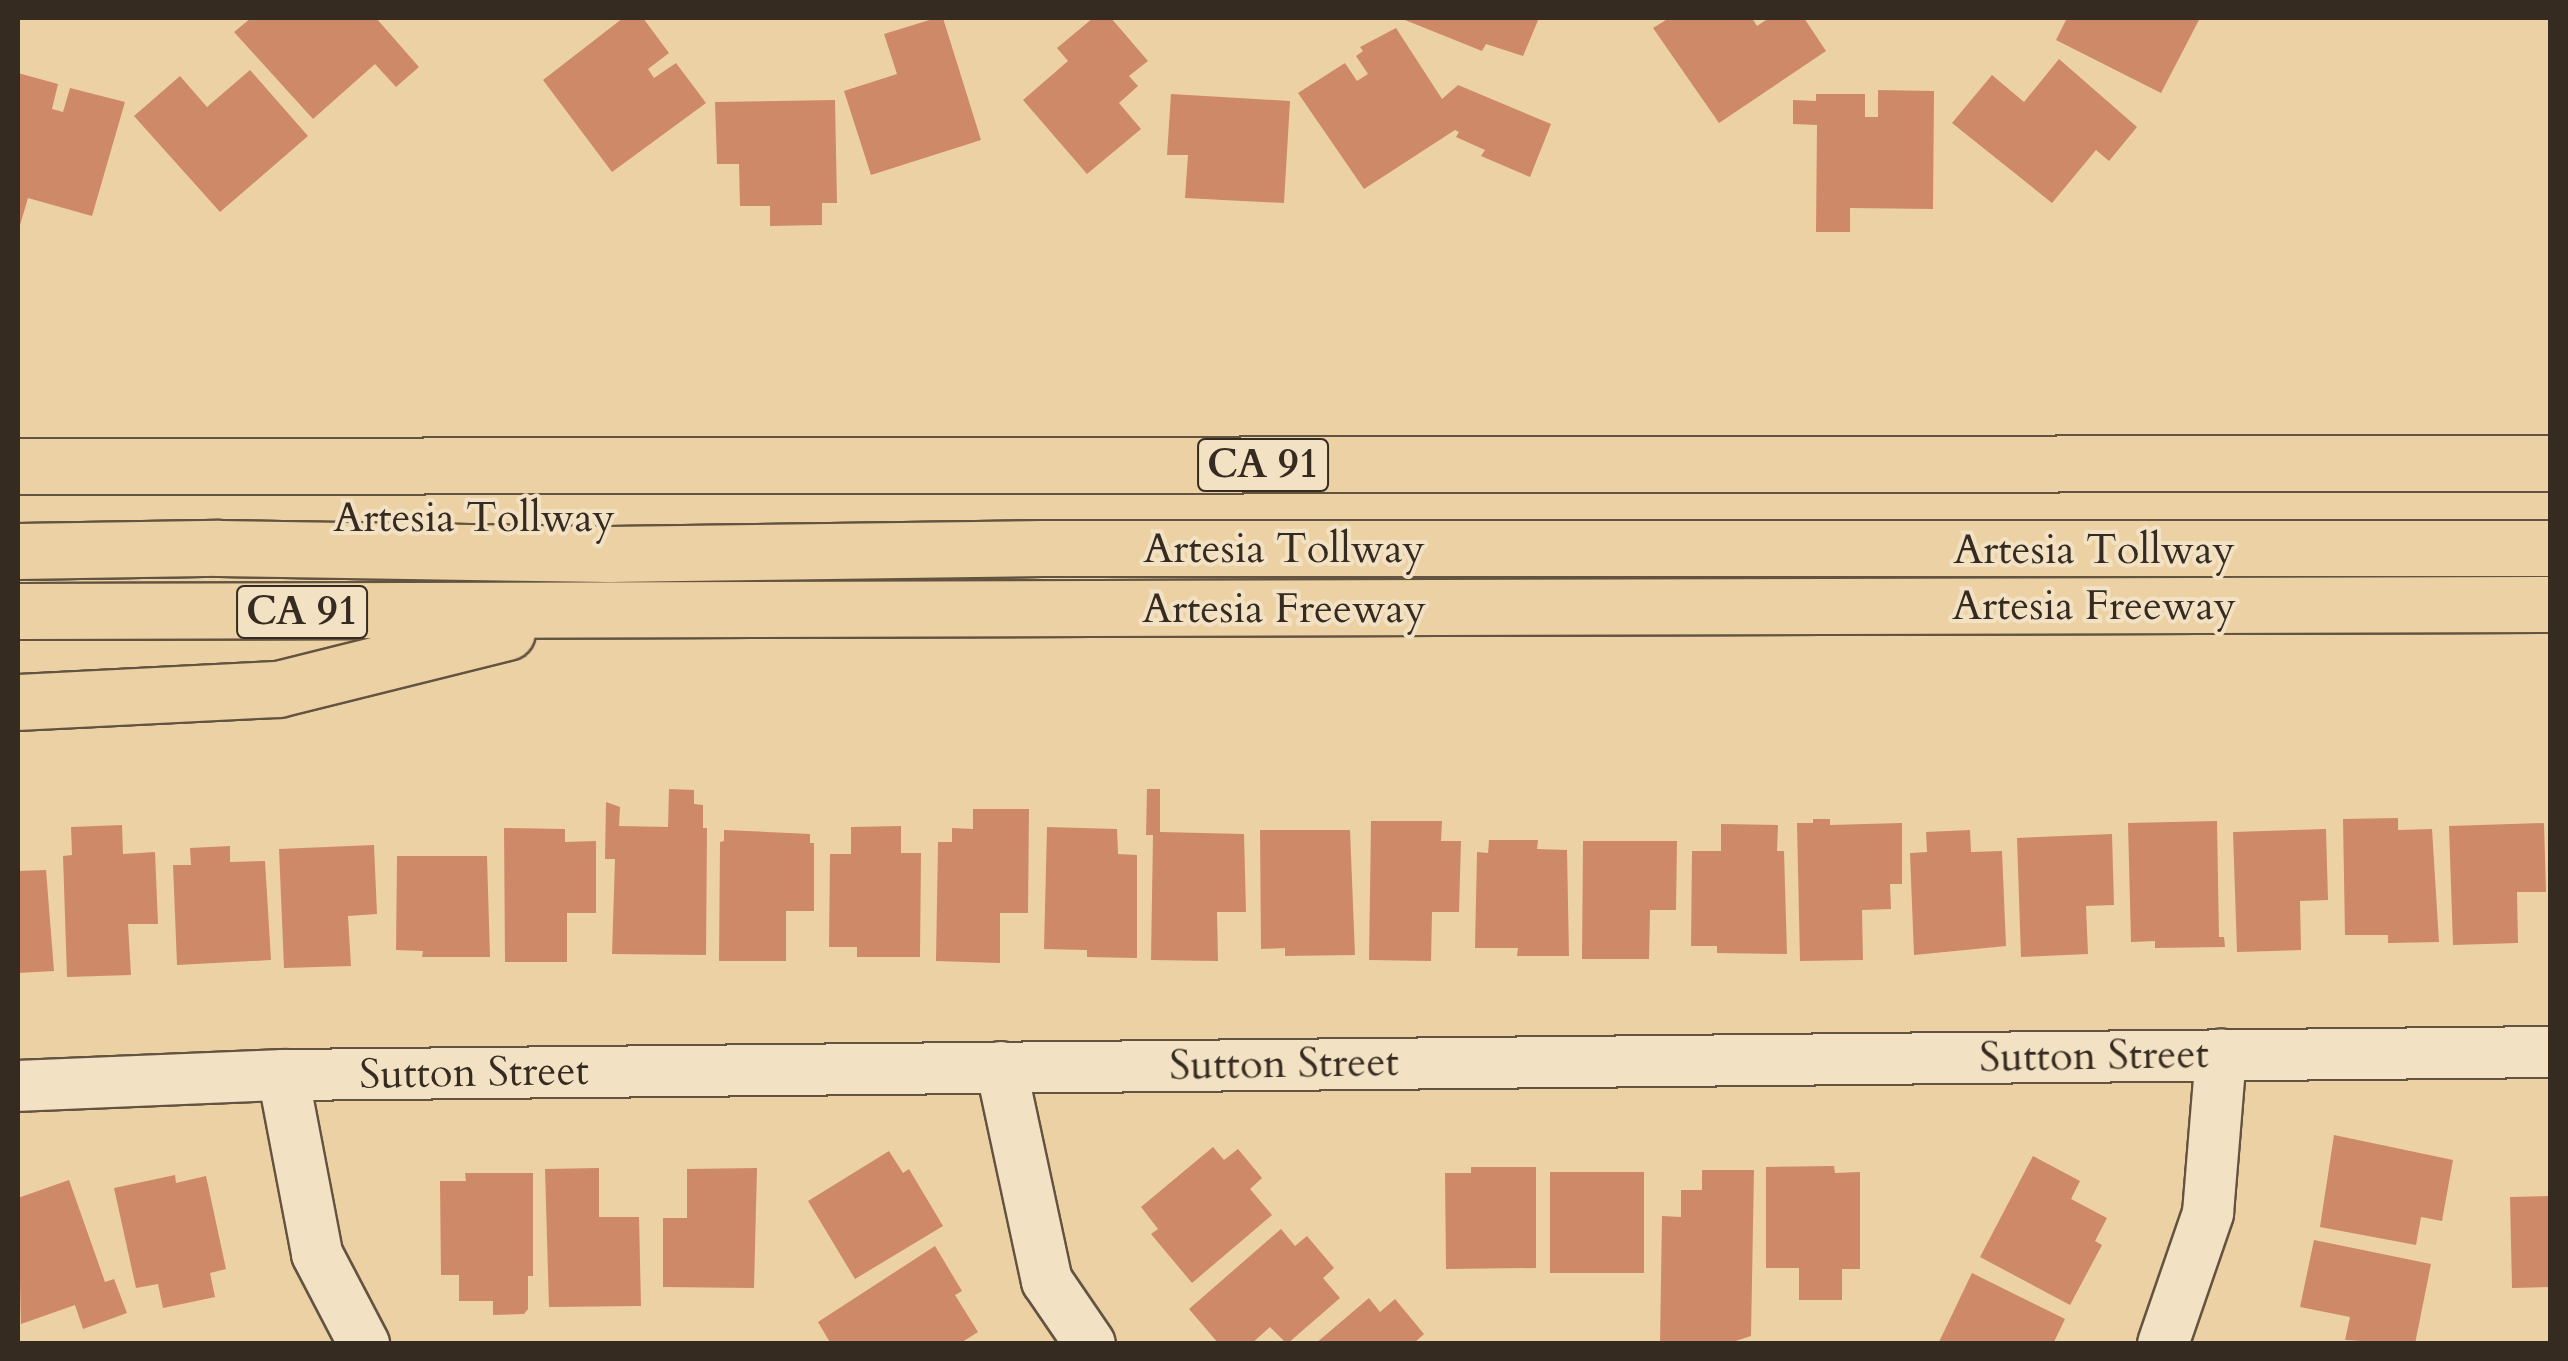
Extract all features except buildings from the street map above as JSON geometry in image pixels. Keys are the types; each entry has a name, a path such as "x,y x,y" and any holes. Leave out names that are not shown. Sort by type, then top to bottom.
{"highway":[{"name":"CA 91","path":"18,466 2537,459"},
{"name":"Artesia Tollway","path":"18,519 2550,512"},
{"name":"Artesia Tollway","path":"18,551 219,548 609,554 1042,548 2550,548"},
{"name":"Artesia Freeway","path":"18,612 2550,604"},
{"path":"18,702 278,689 587,612"}],"street":[{"name":"Sutton Street","path":"18,1086 282,1076 2550,1052"},
{"path":"2163,1344 2208,1213 2221,1055"},
{"path":"1001,1067 1048,1281 1090,1344"},
{"path":"282,1076 317,1254 364,1344"}]}
